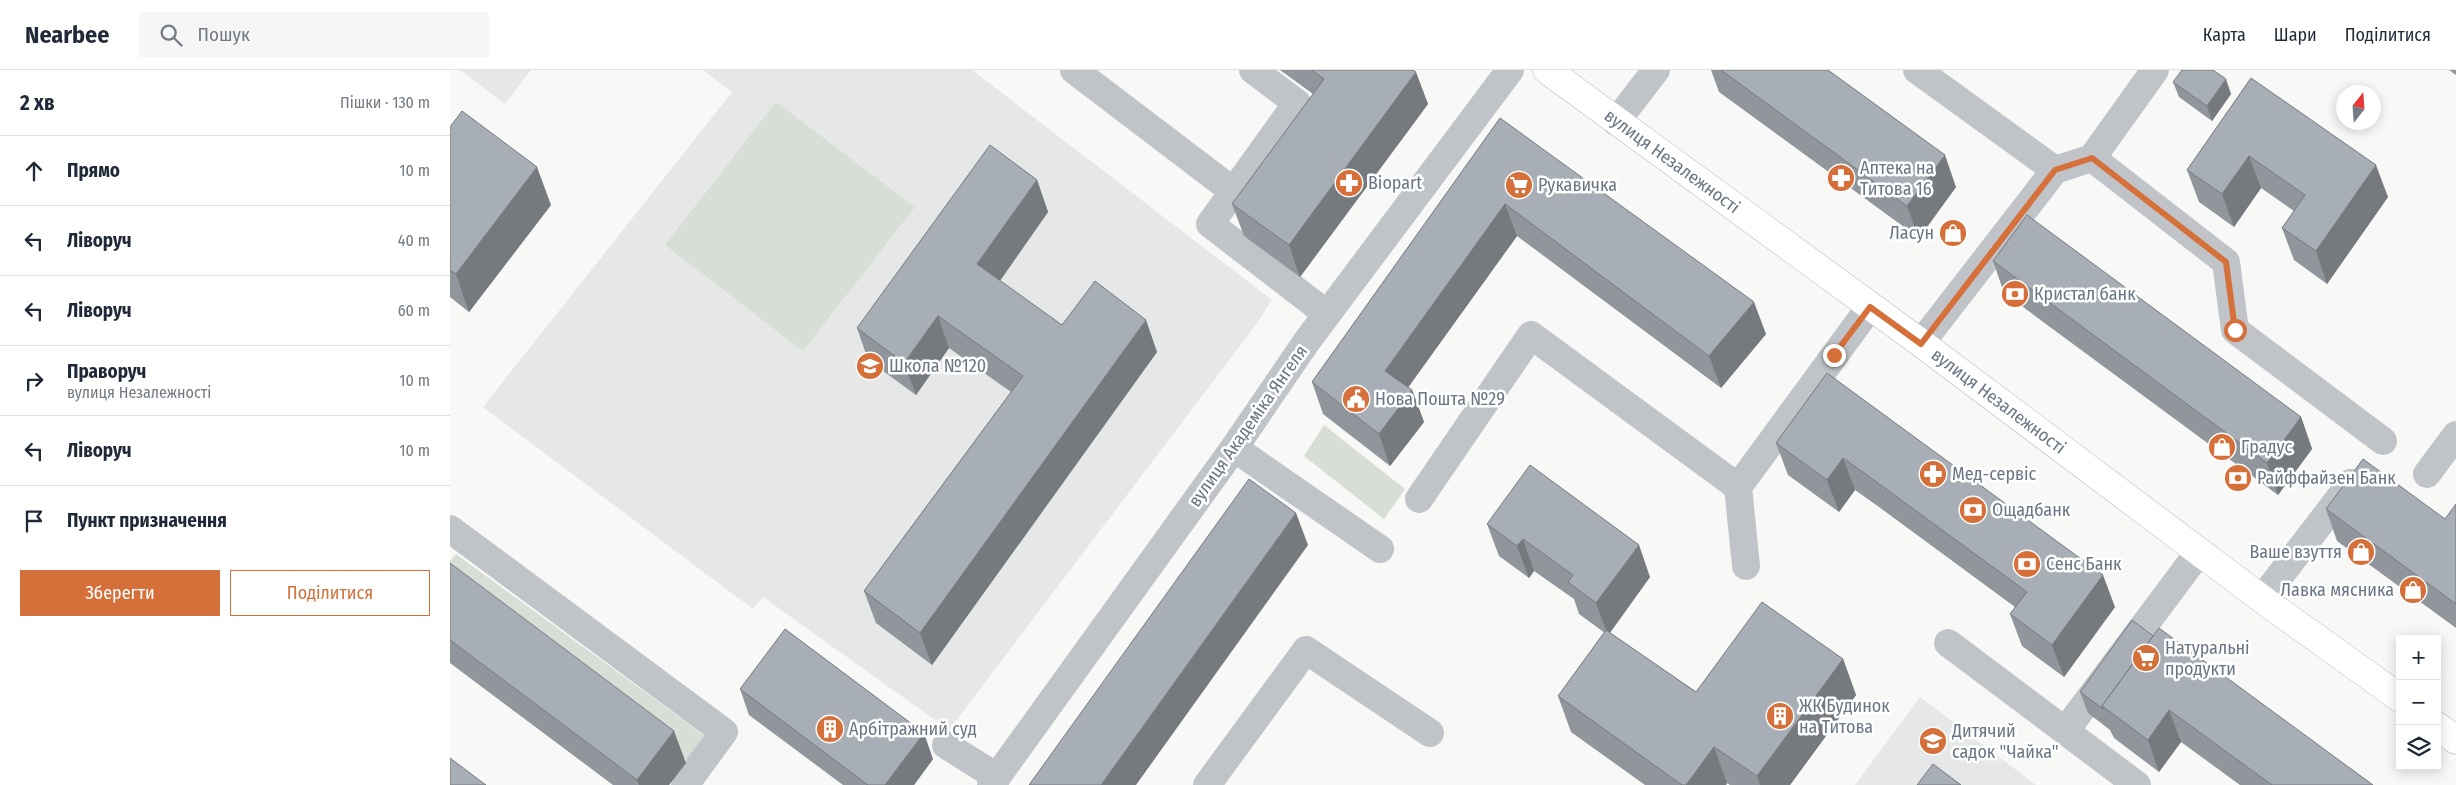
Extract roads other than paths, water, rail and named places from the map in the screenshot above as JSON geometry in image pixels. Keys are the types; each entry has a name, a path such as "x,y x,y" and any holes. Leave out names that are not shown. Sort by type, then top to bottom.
{"main road":[{"name":"вулиця Незалежності","path":"1547,70 1921,344 2199,552 2396,695"},
{"path":"2441,729 2456,740"}],"street":[{"path":"1074,70 1233,191"},
{"path":"1252,70 1297,103 1210,224 1327,314"},
{"name":"вулиця Академіка Янгеля","path":"994,781 1234,448 1327,314 1510,70"},
{"path":"1616,122 1656,70"},
{"path":"1917,70 2055,170"},
{"path":"1921,344 2055,170 2092,158 2155,70"},
{"path":"2092,158 2226,262 2235,330 2383,441"},
{"path":"1746,566 1738,487 1870,307"},
{"path":"1419,499 1532,335 1738,487"},
{"path":"2427,474 2456,435"},
{"path":"1234,448 1380,549"},
{"path":"2262,598 2356,476"},
{"path":"450,529 724,732 685,785"},
{"path":"2066,730 2199,552"},
{"path":"1948,643 2137,785"},
{"path":"1207,785 1306,650 1430,733"},
{"path":"946,744 994,781"}],"place":[{"name":"Аптека на Титова 16","path":"1841,178"},
{"name":"Biopart","path":"1349,183"},
{"name":"Рукавичка","path":"1519,185"},
{"name":"Ласун","path":"1953,233"},
{"name":"Кристал банк","path":"2015,294"},
{"name":"Школа №120","path":"870,366"},
{"name":"Нова Пошта №29","path":"1356,399"},
{"name":"Градус","path":"2222,447"},
{"name":"Мед-сервіс","path":"1933,474"},
{"name":"Райффайзен Банк","path":"2238,478"},
{"name":"Ощадбанк","path":"1973,510"},
{"name":"Ваше взуття","path":"2361,552"},
{"name":"Сенс Банк","path":"2027,564"},
{"name":"Лавка мясника","path":"2413,590"},
{"name":"Натуральні продукти","path":"2146,658"},
{"name":"ЖК Будинок на Титова","path":"1780,716"},
{"name":"Арбітражний суд","path":"830,729"},
{"name":"Дитячий садок \"Чайка\"","path":"1933,741"}]}
